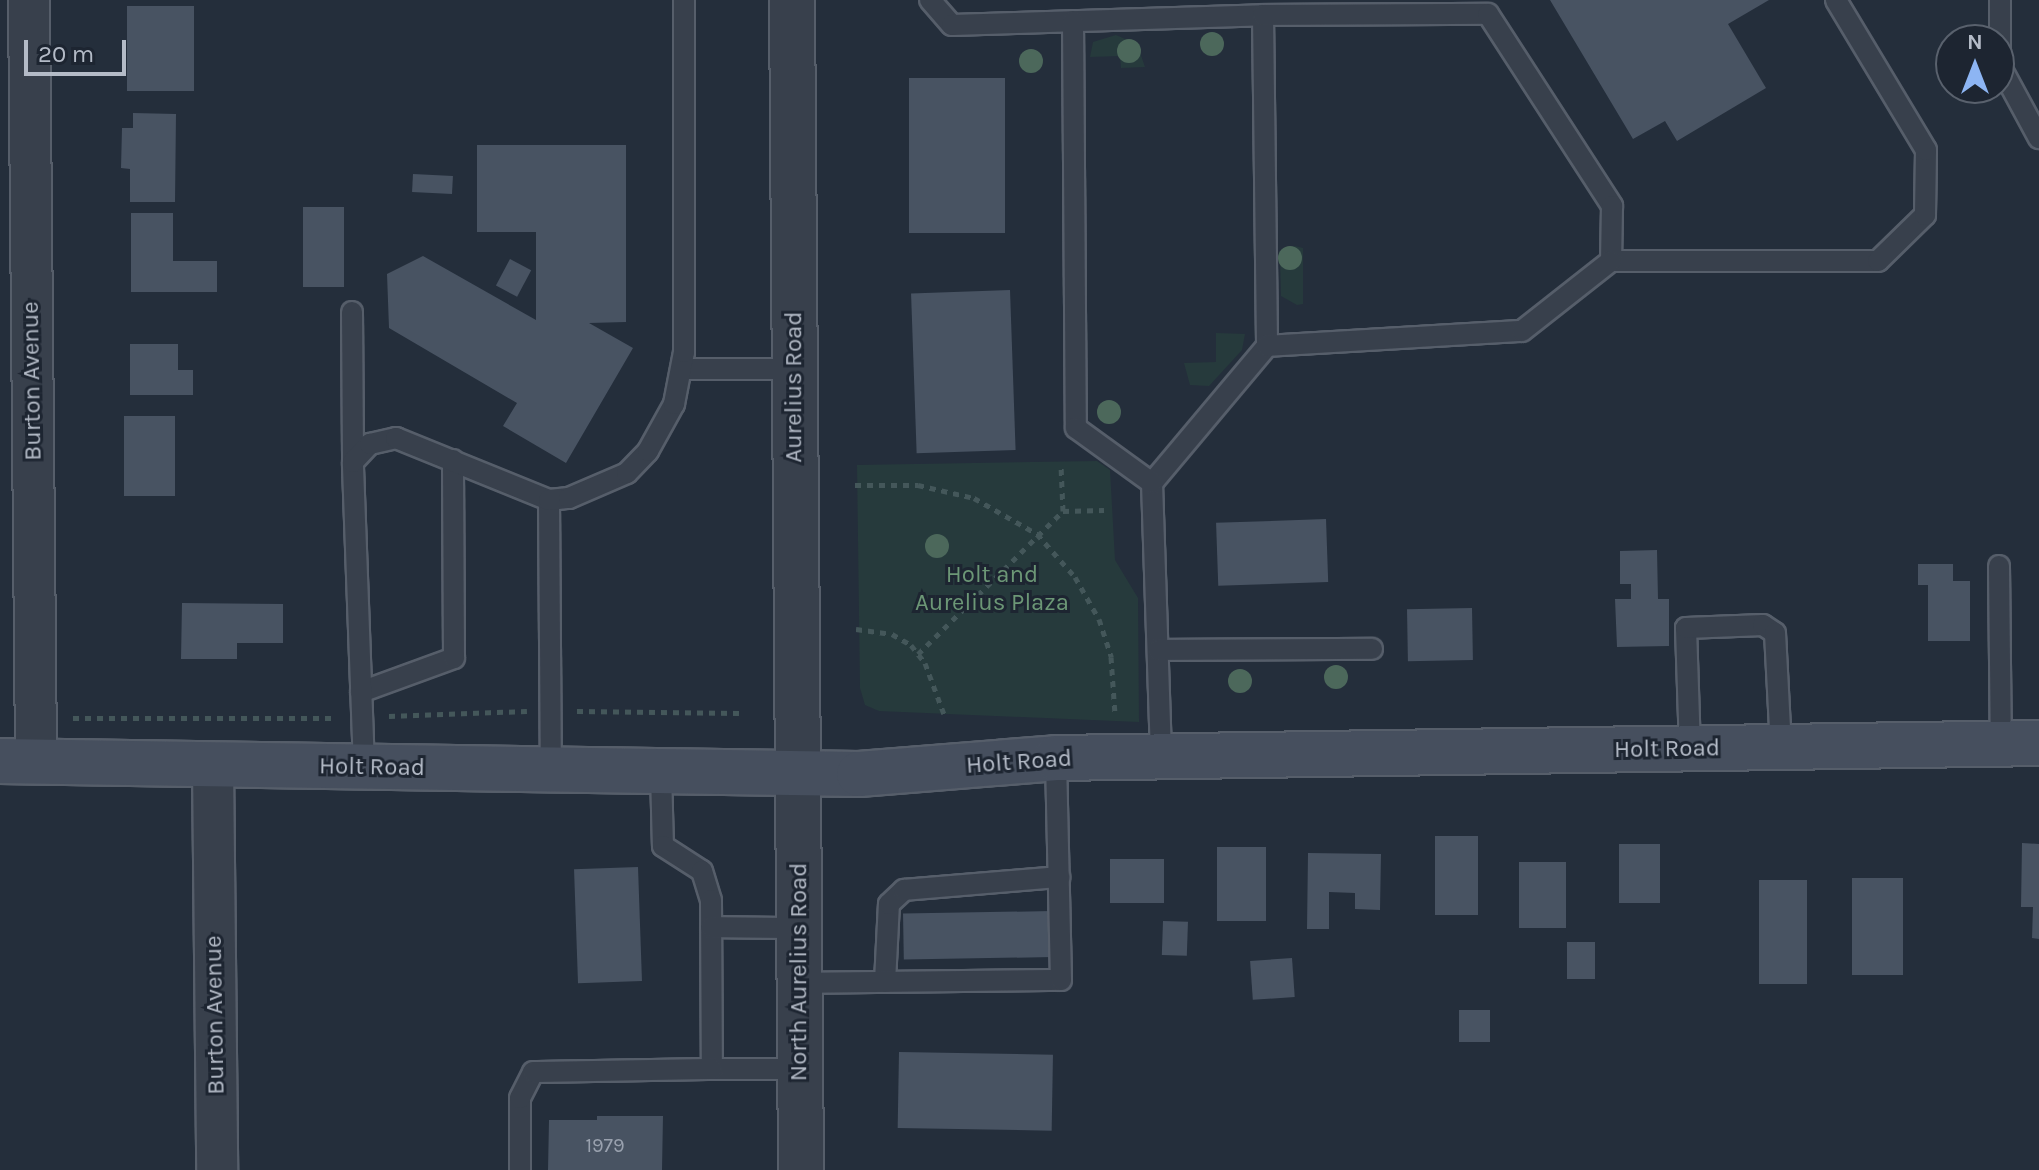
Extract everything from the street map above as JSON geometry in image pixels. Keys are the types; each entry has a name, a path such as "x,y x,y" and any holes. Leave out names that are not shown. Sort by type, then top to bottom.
{"main road":[{"name":"Holt Road","path":"18,761 797,773 1056,758 2020,743"}],"street":[{"name":"Burton Avenue","path":"18,761 29,0"},
{"name":"Aurelius Road","path":"792,0 797,773"},
{"name":"Burton Avenue","path":"213,765 217,1170"},
{"name":"North Aurelius Road","path":"797,773 801,1170"}],"lane":[{"path":"353,462 370,444 396,438 549,500 589,493 627,473 662,428 674,404 682,369 684,0"},
{"path":"930,0 952,25 1263,15 1488,14 1612,206 1611,261"},
{"path":"1267,346 1522,331 1611,261 1878,261 1925,215 1926,150 1836,0"},
{"path":"2000,0 2000,66 2039,138"},
{"path":"1161,757 1152,483 1267,346 1263,15"},
{"path":"1073,21 1076,428 1152,483"},
{"path":"352,312 353,462 364,767"},
{"path":"682,369 794,369"},
{"path":"361,692 454,658 453,460"},
{"path":"549,500 551,770"},
{"path":"1999,566 2020,743"},
{"path":"1690,749 1686,628 1763,625 1775,633 1781,747"},
{"path":"1158,650 1372,649"},
{"path":"800,983 1061,980 1056,758"},
{"path":"661,772 663,846 702,871 711,927 712,1069"},
{"path":"885,982 889,904 904,890 1059,877"},
{"path":"711,927 798,928"},
{"path":"520,1170 520,1098 533,1072 800,1069"}],"path":[{"path":"1061,466 1063,511"},
{"path":"855,485 918,485 974,498 1019,519 1037,534 1075,577 1099,619 1111,657 1115,714"},
{"path":"918,654 1063,511 1104,510"},
{"path":"856,629 892,634 918,654 944,714"}],"green space":[{"path":"1116,35 1137,44 1145,67 1121,68 1120,56 1090,57 1093,42"},
{"path":"1303,248 1303,304 1297,305 1281,296 1280,258 1283,249"},
{"path":"1216,333 1245,334 1242,350 1209,386 1190,385 1184,363 1216,362"},
{"name":"Holt and Aurelius Plaza","path":"1097,461 1110,470 1115,560 1138,598 1139,722 879,711 865,705 860,688 857,465"}],"building":[{"path":"1550,0 1769,0 1728,24 1766,88 1677,141 1665,121 1633,139"},
{"path":"127,6 194,6 194,91 127,91"},
{"path":"909,78 1005,78 1005,233 909,233"},
{"path":"133,113 176,114 175,202 130,202 130,169 121,168 122,128 133,128"},
{"path":"477,145 626,145 626,322 589,323 633,348 566,463 503,426 517,403 389,328 387,274 423,256 536,320 536,232 477,232"},
{"path":"413,174 453,176 452,194 412,192"},
{"path":"303,207 344,207 344,287 303,287"},
{"path":"131,213 173,213 173,261 217,261 217,292 131,292"},
{"path":"510,259 531,270 517,297 496,285"},
{"path":"1010,290 1016,450 917,453 911,293"},
{"path":"130,344 178,344 178,370 193,370 193,395 130,395"},
{"path":"124,416 175,416 175,496 124,496"},
{"path":"1326,519 1328,582 1218,586 1216,523"},
{"path":"1657,550 1658,599 1669,599 1669,646 1617,647 1615,599 1631,599 1631,584 1620,584 1620,551"},
{"path":"1918,564 1953,564 1953,581 1970,581 1970,641 1928,641 1928,585 1918,585"},
{"path":"182,603 283,604 283,643 237,643 237,659 181,659"},
{"path":"1472,608 1473,660 1408,661 1407,609"},
{"path":"1435,836 1478,836 1478,915 1435,915"},
{"path":"2022,843 2039,844 2039,939 2032,938 2033,907 2021,907"},
{"path":"1619,844 1660,844 1660,903 1619,903"},
{"path":"1217,847 1266,847 1266,921 1217,921"},
{"path":"1308,853 1381,854 1380,910 1355,909 1355,893 1329,892 1329,929 1307,929"},
{"path":"1110,859 1164,859 1164,903 1110,903"},
{"path":"1519,862 1566,862 1566,928 1519,928"},
{"path":"638,867 642,981 578,983 574,869"},
{"path":"1852,878 1903,878 1903,975 1852,975"},
{"path":"1759,880 1807,880 1807,984 1759,984"},
{"path":"1052,911 1053,957 904,960 903,914"},
{"path":"1163,921 1188,922 1187,956 1162,955"},
{"path":"1567,942 1595,942 1595,979 1567,979"},
{"path":"1292,958 1295,997 1253,1000 1250,961"},
{"path":"1459,1010 1490,1010 1490,1042 1459,1042"},
{"path":"899,1052 1053,1055 1052,1131 898,1128"},
{"path":"597,1116 663,1116 662,1170 548,1170 549,1120 597,1120"}]}
